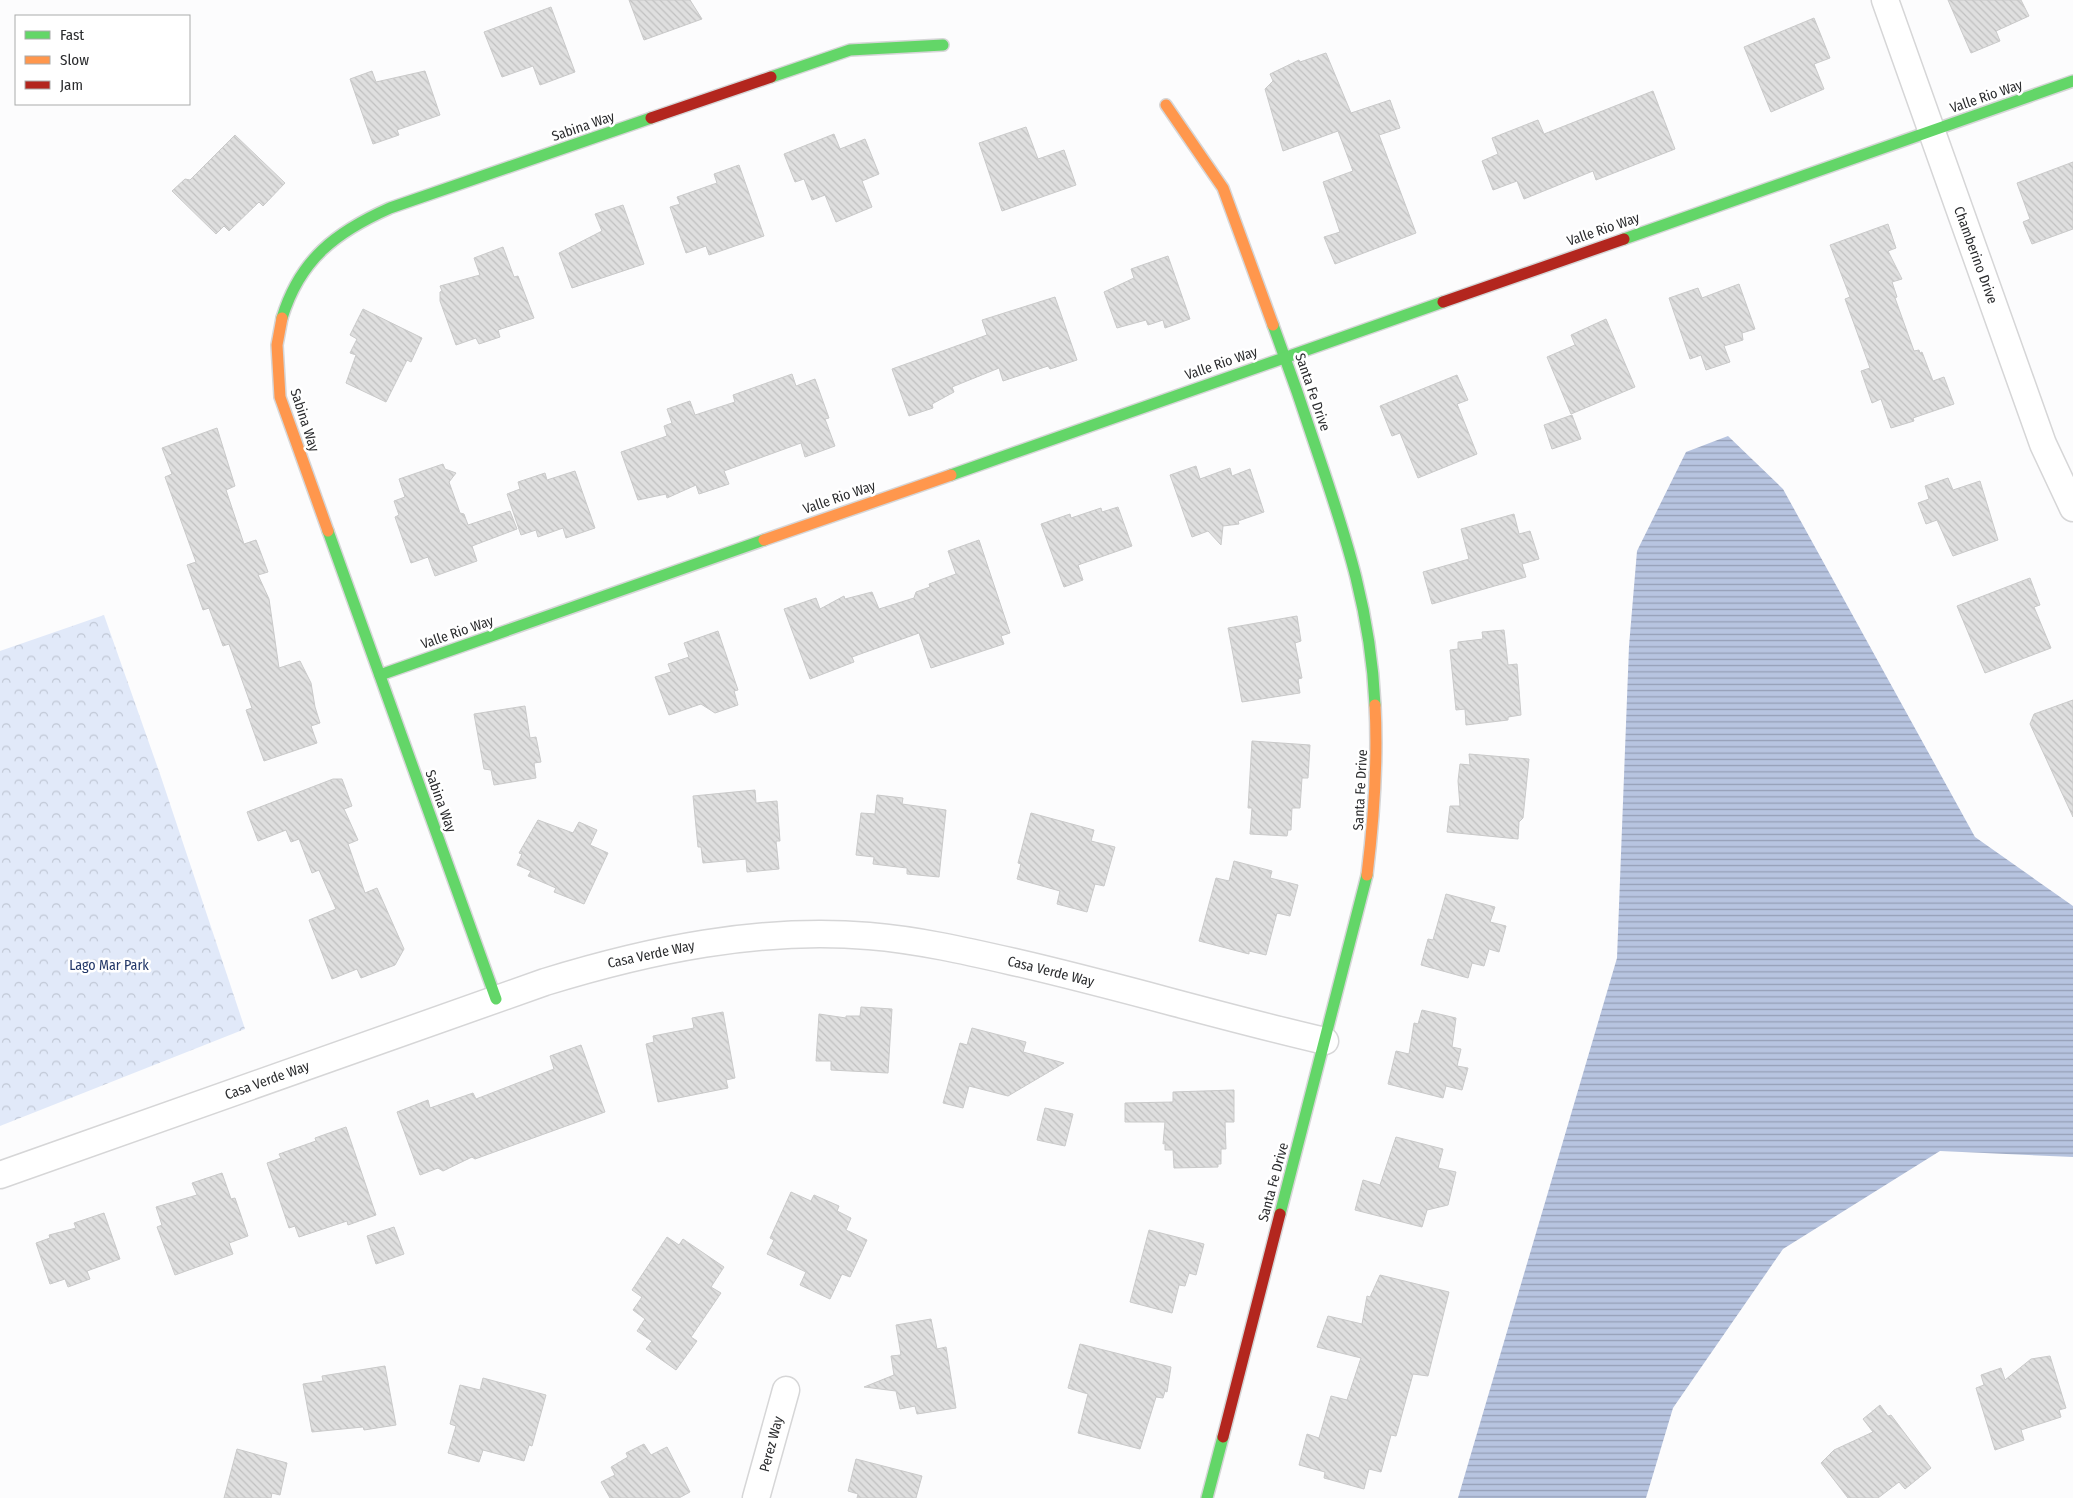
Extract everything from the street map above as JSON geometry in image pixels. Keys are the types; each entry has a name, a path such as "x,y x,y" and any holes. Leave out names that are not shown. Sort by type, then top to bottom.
{"street":[{"name":"Chamberino Drive","path":"1885,0 2044,444 2073,508"},
{"name":"Sabina Way","path":"496,999 280,397 275,366 277,335 284,306 302,273 326,245 353,225 390,208 850,50 943,45"},
{"name":"Valle Rio Way","path":"380,675 1284,356 2073,81"},
{"name":"Santa Fe Drive","path":"1166,105 1222,188 1284,356 1344,533 1363,602 1373,658 1378,746 1374,819 1366,877 1326,1041 1207,1498"},
{"name":"Casa Verde Way","path":"0,1176 496,999 615,961 708,942 800,934 868,936 936,945 1022,964 1165,1000 1241,1022 1326,1041"},
{"name":"Perez Way","path":"756,1498 786,1390"}],"green space":[{"name":"Lago Mar Park","path":"104,615 161,777 245,1029 0,1126 0,651"}],"water":[{"path":"1728,436 1783,489 1975,837 2073,906 2073,1157 1940,1151 1783,1249 1673,1408 1646,1498 1458,1498 1617,958 1629,646 1637,551 1686,452"}],"building":[{"path":"629,0 690,0 702,19 644,40"},
{"path":"1948,0 2021,0 2029,16 1996,31 2000,41 1971,53"},
{"path":"551,7 575,72 540,85 533,66 502,77 484,32"},
{"path":"1814,18 1830,58 1814,64 1824,89 1771,112 1744,47"},
{"path":"1326,53 1351,113 1390,100 1400,128 1379,135 1416,233 1335,264 1324,237 1340,232 1323,182 1353,171 1338,131 1283,151 1265,89 1273,81 1270,74 1299,60 1300,62"},
{"path":"372,71 376,82 425,71 440,115 397,130 399,135 373,144 350,79"},
{"path":"1653,91 1675,149 1596,180 1593,171 1524,199 1517,181 1493,190 1482,161 1498,154 1492,138 1538,120 1544,134"},
{"path":"1026,127 1038,159 1064,150 1076,185 1002,211 979,143"},
{"path":"834,134 840,149 865,139 879,174 862,181 872,207 836,222 825,195 812,200 804,179 795,182 784,154"},
{"path":"235,135 285,183 263,206 259,202 229,231 224,226 216,234 172,191 185,179 190,180"},
{"path":"2073,162 2073,229 2032,244 2023,222 2030,219 2017,183"},
{"path":"739,165 764,236 709,255 706,246 686,253 670,207 680,204 677,197 717,183 714,174"},
{"path":"623,205 644,264 572,288 559,253 602,231 595,214"},
{"path":"1888,224 1896,248 1888,251 1902,279 1892,282 1897,297 1895,298 1914,351 1919,350 1920,353 1922,352 1933,381 1944,377 1954,404 1913,418 1914,421 1891,428 1881,399 1872,403 1861,371 1870,368 1845,299 1850,297 1830,245"},
{"path":"503,247 514,277 518,276 534,318 498,330 500,337 479,344 476,338 456,345 440,301 440,292 442,291 440,286 480,275 474,258"},
{"path":"1168,256 1190,319 1165,328 1163,320 1148,325 1146,320 1117,328 1104,292 1134,278 1131,269"},
{"path":"1739,284 1755,329 1742,333 1743,340 1724,346 1730,362 1706,370 1701,355 1690,359 1669,298 1698,288 1702,298"},
{"path":"1055,297 1077,360 1050,369 1048,366 1003,381 999,368 952,387 954,392 932,404 933,408 909,416 892,369 987,335 982,320"},
{"path":"363,309 422,338 411,362 407,360 386,402 346,383 356,355 350,353 357,339 350,335"},
{"path":"1606,319 1635,387 1571,414 1547,357 1575,345 1571,335"},
{"path":"792,374 796,386 815,379 829,418 825,419 835,446 805,457 801,443 724,471 729,484 699,494 696,485 667,498 666,494 638,500 621,452 667,436 664,426 672,423 667,409 690,401 695,415 735,402 733,395"},
{"path":"1457,375 1468,400 1457,404 1477,454 1418,478 1400,433 1392,436 1380,406"},
{"path":"1572,415 1581,439 1552,449 1544,425"},
{"path":"217,428 235,486 226,490 244,544 256,540 268,572 258,575 269,599 279,668 300,661 311,683 320,723 311,726 317,743 264,761 246,710 252,708 229,644 223,646 209,608 203,610 187,565 196,562 165,477 172,474 162,448"},
{"path":"443,464 445,469 456,473 449,482 460,513 464,514 468,525 510,511 517,529 472,546 477,561 435,576 428,557 411,563 395,517 399,515 394,501 405,497 399,479"},
{"path":"1196,466 1200,479 1230,468 1232,476 1250,469 1264,512 1238,521 1239,524 1223,526 1221,545 1208,531 1192,537 1170,475"},
{"path":"575,471 595,528 566,538 563,528 538,537 536,530 521,535 507,494 520,489 518,482 545,473 547,480"},
{"path":"1948,478 1953,490 1980,481 1998,540 1953,556 1937,520 1926,524 1918,503 1929,499 1925,486"},
{"path":"1118,507 1132,546 1078,565 1083,580 1064,587 1041,524 1070,514 1071,518 1101,508 1102,512"},
{"path":"1514,514 1519,534 1530,531 1539,559 1522,564 1526,577 1432,604 1423,572 1469,559 1461,529"},
{"path":"979,540 1010,633 1001,636 1004,644 931,668 919,633 852,657 854,662 810,679 784,609 816,598 820,609 844,596 845,599 872,592 879,609 914,598 916,592 930,587 929,584 956,574 948,551"},
{"path":"2030,578 2040,605 2034,607 2051,648 1985,673 1957,606"},
{"path":"1297,616 1301,641 1295,643 1302,678 1298,679 1300,693 1242,702 1228,628"},
{"path":"1504,630 1508,665 1517,664 1521,715 1508,717 1508,720 1466,725 1465,709 1456,710 1450,650 1458,649 1458,642 1483,639 1482,632"},
{"path":"718,631 738,690 734,691 738,705 715,713 701,704 669,715 655,677 671,672 668,664 689,657 684,643"},
{"path":"2073,700 2073,817 2030,724 2034,714"},
{"path":"525,706 530,738 536,737 541,762 534,763 536,778 494,785 491,770 484,769 474,714"},
{"path":"1252,741 1310,745 1308,778 1302,778 1300,808 1292,808 1291,830 1288,830 1287,836 1250,834 1252,808 1248,808"},
{"path":"1469,754 1529,759 1523,818 1519,822 1518,839 1447,832 1450,806 1460,806 1458,781 1460,764 1470,765"},
{"path":"333,779 342,779 352,806 344,809 358,840 348,844 365,893 377,888 404,949 395,965 361,978 357,969 332,979 309,920 336,909 319,870 312,873 299,839 291,842 286,830 258,841 247,812"},
{"path":"755,790 756,803 777,801 780,841 776,841 779,869 747,872 746,859 703,863 701,847 698,847 693,796"},
{"path":"877,795 903,798 902,804 946,810 939,877 907,874 907,868 873,864 874,857 856,855 861,813 875,814"},
{"path":"1031,813 1094,830 1091,841 1115,847 1104,886 1095,884 1087,912 1057,904 1060,891 1017,879 1021,864 1018,863"},
{"path":"538,820 573,833 579,822 597,830 590,845 608,853 584,904 554,892 556,888 528,876 531,871 517,865 522,854 519,853"},
{"path":"1234,861 1272,871 1270,878 1298,885 1290,916 1277,913 1266,955 1249,951 1249,954 1199,941 1216,878 1229,881"},
{"path":"1446,894 1495,907 1490,922 1506,926 1499,952 1489,949 1484,966 1472,963 1468,978 1421,965 1428,939 1433,940"},
{"path":"861,1007 892,1009 888,1073 831,1070 831,1061 816,1061 819,1014 846,1018 846,1016 860,1016"},
{"path":"1422,1010 1456,1018 1452,1047 1461,1049 1457,1066 1468,1068 1462,1090 1446,1086 1443,1098 1388,1084 1396,1051 1409,1054 1414,1023 1418,1024"},
{"path":"723,1012 735,1078 726,1080 728,1088 658,1102 646,1044 654,1042 653,1036 694,1028 692,1018"},
{"path":"972,1028 1026,1042 1023,1052 1064,1063 1008,1096 969,1086 963,1108 943,1103 960,1043 967,1045"},
{"path":"581,1045 605,1112 475,1159 472,1157 443,1171 438,1168 420,1175 397,1112 428,1100 430,1108 473,1093 476,1099 554,1069 550,1056"},
{"path":"1234,1090 1234,1122 1225,1122 1226,1149 1221,1149 1221,1164 1218,1164 1218,1167 1174,1168 1173,1150 1165,1150 1165,1143 1163,1144 1165,1122 1125,1122 1125,1103 1173,1102 1173,1092"},
{"path":"1045,1108 1073,1114 1065,1146 1037,1140"},
{"path":"346,1127 376,1215 348,1225 347,1221 299,1237 295,1226 289,1228 267,1163 281,1158 279,1154 316,1141 315,1138"},
{"path":"1396,1137 1443,1149 1438,1168 1456,1172 1448,1205 1427,1210 1422,1227 1355,1210 1363,1180 1380,1185"},
{"path":"222,1173 231,1199 235,1198 248,1236 229,1243 233,1254 175,1275 157,1227 162,1225 156,1207 197,1195 192,1183"},
{"path":"791,1192 811,1201 814,1195 839,1206 837,1211 851,1218 846,1230 867,1240 850,1277 842,1274 830,1299 800,1285 806,1272 767,1254 774,1240 770,1238"},
{"path":"104,1213 120,1259 87,1271 90,1279 68,1287 65,1279 50,1284 36,1243 50,1238 49,1235 76,1228 74,1223"},
{"path":"394,1227 404,1254 376,1264 367,1236"},
{"path":"1149,1230 1204,1244 1196,1275 1189,1273 1185,1286 1179,1285 1172,1313 1130,1302"},
{"path":"667,1237 679,1245 683,1239 724,1267 711,1287 721,1293 691,1337 697,1341 676,1370 646,1349 652,1341 637,1331 645,1319 633,1310 642,1297 632,1290"},
{"path":"1380,1275 1449,1292 1428,1376 1413,1374 1396,1436 1391,1435 1381,1472 1369,1469 1364,1489 1324,1478 1325,1472 1299,1465 1307,1434 1319,1438 1331,1396 1347,1400 1361,1358 1317,1347 1328,1316 1362,1324 1367,1296 1370,1297"},
{"path":"931,1319 937,1349 946,1347 956,1408 917,1414 915,1406 900,1409 896,1391 864,1387 894,1375 891,1356 901,1355 896,1325"},
{"path":"1080,1344 1171,1367 1167,1392 1165,1391 1163,1398 1156,1397 1140,1449 1078,1433 1088,1394 1068,1388"},
{"path":"2050,1356 2066,1408 2059,1410 2061,1417 2021,1430 2024,1440 1995,1450 1976,1388 1984,1385 1981,1375 2001,1368 2005,1380 2031,1359"},
{"path":"385,1366 396,1425 364,1430 363,1427 312,1432 303,1384 323,1381 322,1376"},
{"path":"483,1378 546,1395 532,1446 529,1445 524,1461 483,1450 479,1462 448,1453 456,1426 450,1424 460,1385 480,1390"},
{"path":"1880,1405 1888,1416 1891,1415 1931,1468 1905,1489 1899,1482 1878,1498 1848,1498 1821,1463 1834,1450 1873,1432 1863,1419"},
{"path":"644,1444 651,1455 667,1447 690,1492 679,1498 610,1498 601,1482 615,1475 611,1467 628,1457 626,1453"},
{"path":"237,1449 287,1463 280,1495 272,1493 271,1498 224,1498"},
{"path":"856,1459 922,1476 916,1498 857,1498 858,1494 848,1491"}],"traffic: fast":[{"path":"771,77 850,50 943,45"},
{"path":"1624,239 2073,81"},
{"path":"282,318 299,279 322,250 353,227 371,217 390,208 651,118"},
{"path":"951,475 1443,302"},
{"path":"1273,325 1329,486 1348,547 1363,608 1373,671 1375,705"},
{"path":"328,531 496,999"},
{"path":"380,675 764,540"},
{"path":"1280,1214 1367,875"},
{"path":"1207,1498 1223,1437"}],"traffic: slow":[{"path":"1166,105 1223,188 1273,325"},
{"path":"282,318 277,345 280,397 328,531"},
{"path":"764,540 951,475"},
{"path":"1367,875 1375,790 1375,705"}],"traffic: jam":[{"path":"651,118 771,77"},
{"path":"1443,302 1624,239"},
{"path":"1223,1437 1280,1214"}]}
